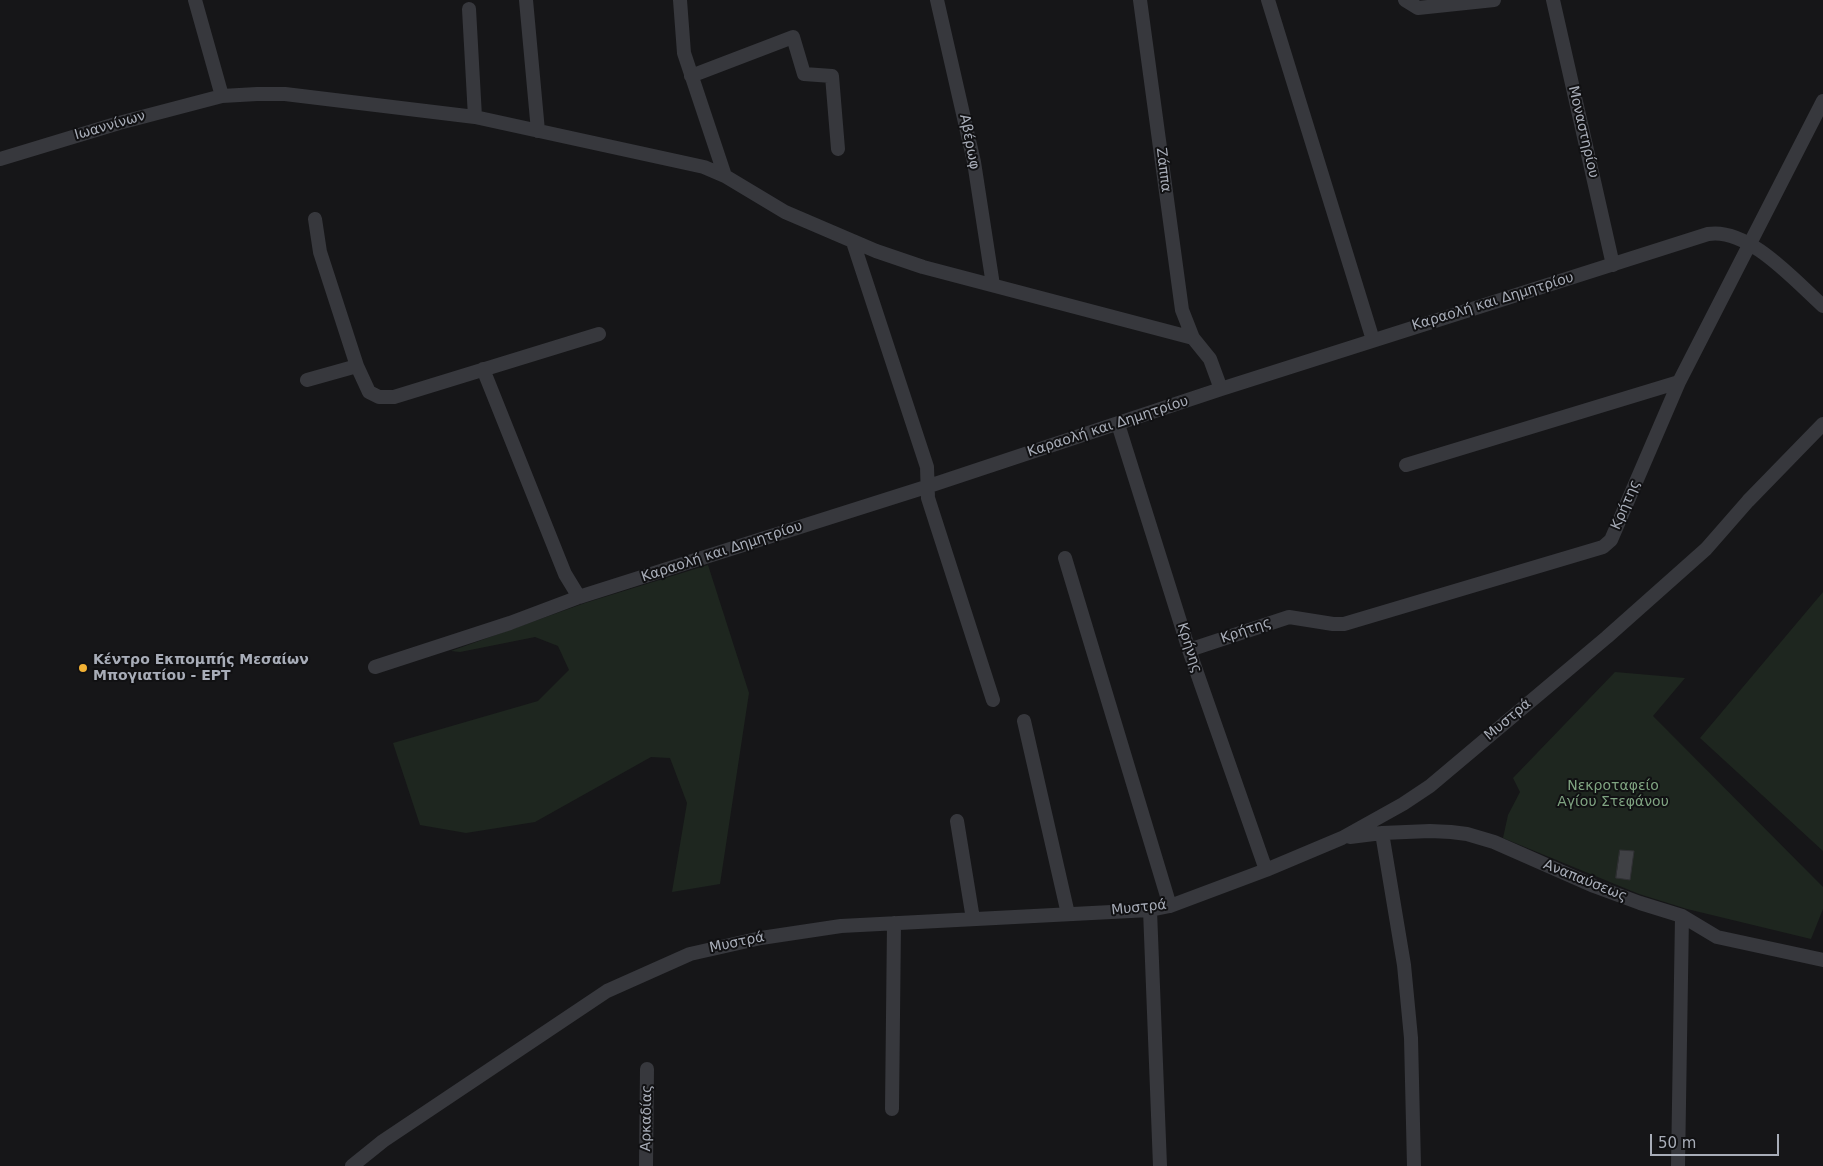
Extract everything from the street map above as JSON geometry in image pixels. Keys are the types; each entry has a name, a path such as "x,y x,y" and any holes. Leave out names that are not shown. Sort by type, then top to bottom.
{"street":[{"path":"195,0 222,96"},
{"path":"526,0 538,131"},
{"path":"680,0 684,53 724,176"},
{"name":"Αβέρωφ","path":"938,0 974,162 993,285"},
{"name":"Ζάππα","path":"1140,0 1182,310 1193,338 1210,359 1221,389"},
{"path":"1268,0 1373,340"},
{"path":"1405,0 1418,8 1494,0"},
{"name":"Μοναστηρίου","path":"1553,0 1613,265"},
{"path":"469,9 474,117"},
{"path":"691,76 793,37 804,74 832,76 838,149"},
{"name":"Ιωαννίνων","path":"0,160 119,123 222,96 285,94 474,117 704,167 724,176 785,212 853,242 923,267 1193,338"},
{"name":"Κρήτης","path":"1189,650 1289,617 1344,624 1603,547 1611,540 1679,382 1823,101"},
{"path":"315,219 320,252 357,366 369,392 379,397 394,396 599,334"},
{"name":"Καραολή και Δημητρίου","path":"375,667 579,597 929,486 1221,389 1718,232 1729,234 1750,244 1767,256 1823,306"},
{"path":"853,242 927,467 928,498 993,700"},
{"path":"307,380 357,366"},
{"path":"483,369 565,574 579,597"},
{"path":"1406,465 1679,382"},
{"name":"Κρήνης","path":"1118,424 1189,650 1266,870"},
{"name":"Μυστρά","path":"352,1166 383,1141 599,996 690,954 724,945 812,930 894,923 1150,910 1170,906 1266,870 1342,838 1403,804 1430,786 1607,637 1706,549 1748,501 1823,424"},
{"path":"1065,558 1170,906"},
{"path":"1024,721 1068,914"},
{"path":"957,820 973,919"},
{"name":"Αναπαύσεως","path":"1342,838 1382,833 1451,832 1467,834 1494,842 1612,893 1682,916 1717,937 1823,960"},
{"path":"1382,833 1404,965 1411,1038 1414,1166"},
{"path":"1150,910 1160,1166"},
{"path":"1678,1166 1682,916"},
{"path":"892,1109 894,923"},
{"name":"Αρκαδίας","path":"646,1166 647,1069"}],"green space":[{"path":"708,565 749,693 720,884 672,892 687,803 670,758 651,757 535,822 466,833 420,825 393,743 538,701 569,670 558,646 535,637 460,652 451,651 585,603"},
{"path":"1823,592 1823,851 1700,738"},
{"name":"Νεκροταφείο Αγίου Στεφάνου","path":"1615,672 1685,678 1653,716 1823,887 1823,909 1811,939 1687,909 1639,894 1503,838 1508,815 1520,792 1513,778"}],"building":[{"path":"1620,850 1634,851 1630,880 1616,878"}],"place":[{"name":"Κέντρο Εκπομπής Μεσαίων Μπογιατίου - ΕΡΤ","path":"83,668"}]}
